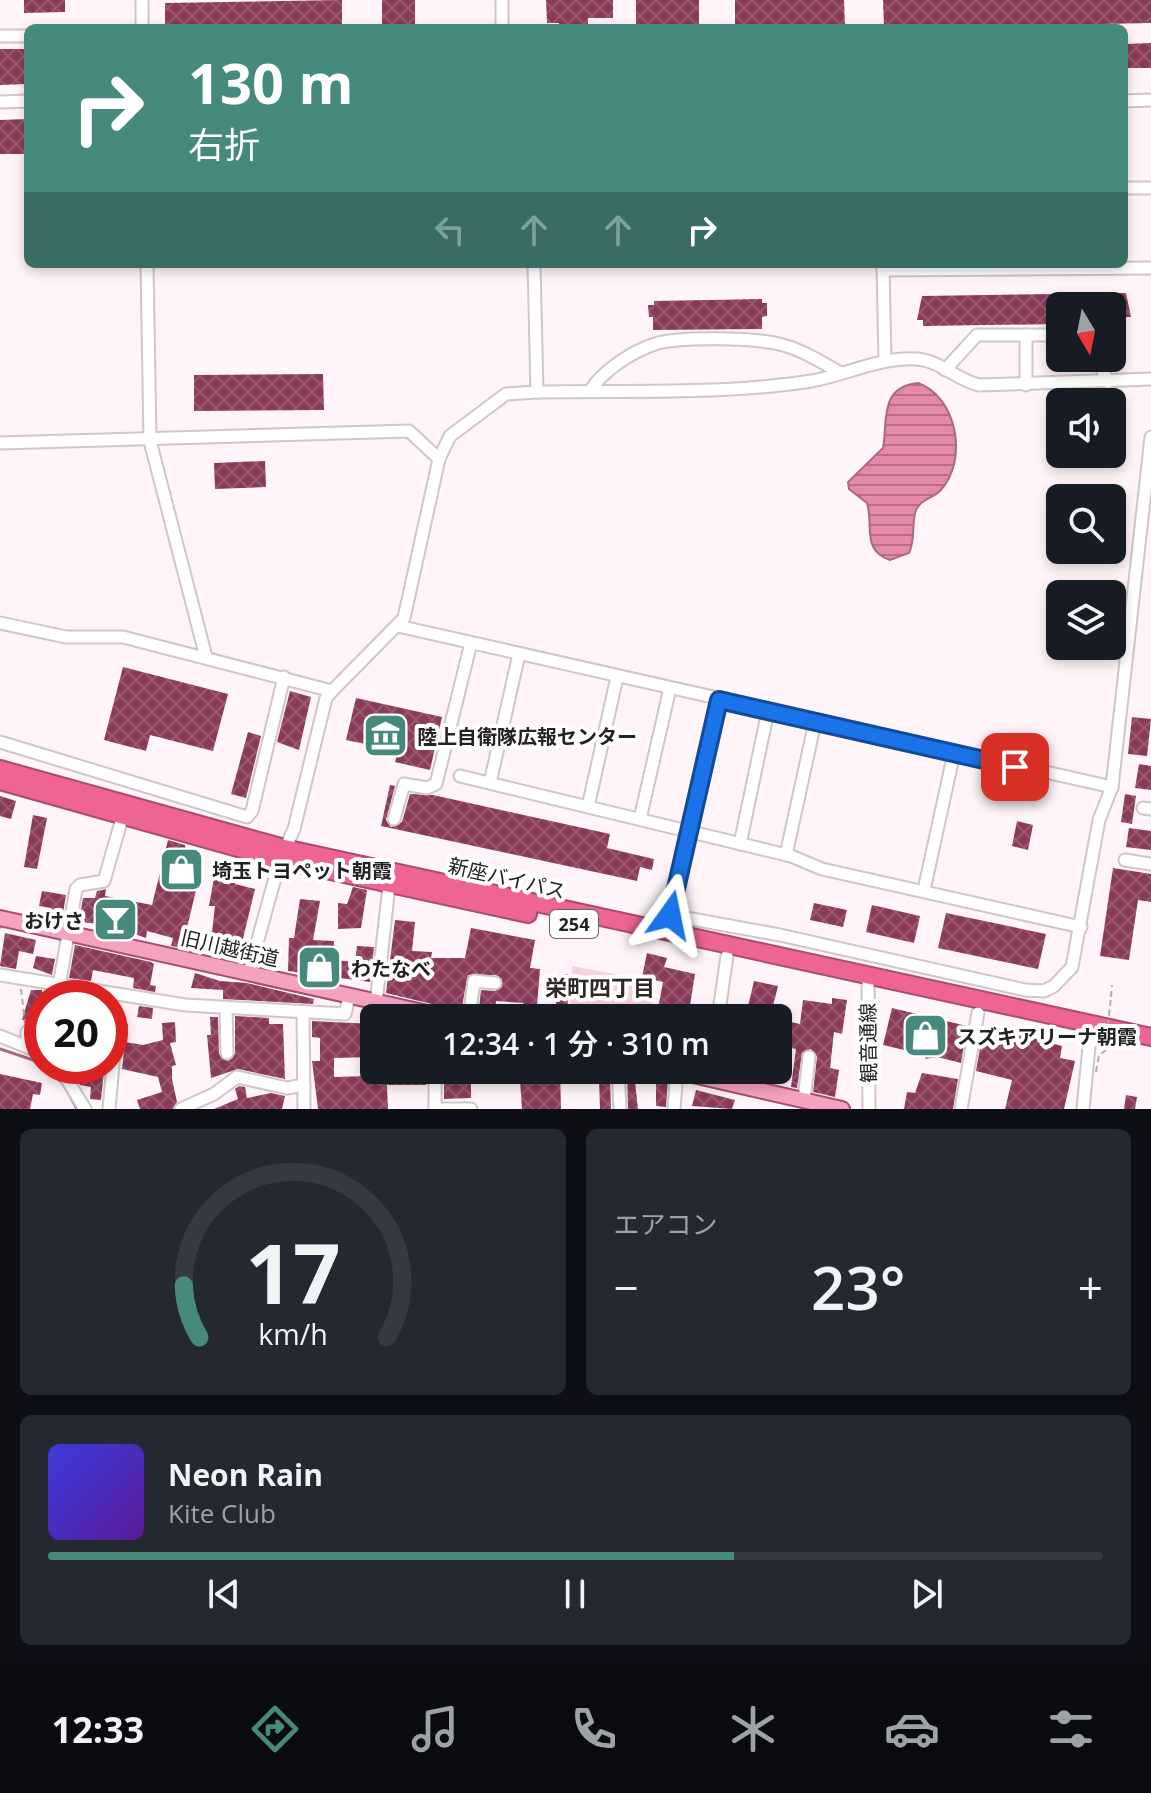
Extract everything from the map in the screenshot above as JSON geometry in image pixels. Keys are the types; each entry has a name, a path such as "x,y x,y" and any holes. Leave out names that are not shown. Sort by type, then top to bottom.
{"highway":[{"name":"新座バイパス","path":"0,769 389,886 868,983 978,1013 1090,1032 1151,1037"},
{"name":"新座バイパス","path":"0,781 282,854 1151,1048"}],"main road":[{"name":"旧川越街道","path":"0,918 381,1004"},
{"path":"744,1084 842,1109"}],"street":[{"path":"142,0 142,24"},
{"path":"502,0 503,24"},
{"path":"0,36 24,36"},
{"path":"1128,101 1151,100"},
{"path":"0,102 24,101"},
{"path":"1128,188 1151,188"},
{"path":"147,268 150,441 206,657"},
{"path":"534,268 537,392"},
{"path":"883,268 885,361"},
{"path":"1128,268 1151,268"},
{"path":"945,370 977,335 1046,335"},
{"path":"1026,335 1026,385"},
{"path":"590,391 631,355 665,341 762,340 783,345 841,373"},
{"path":"249,972 282,854 294,829 326,698 404,618 439,459 450,436 506,394 759,386 813,380 885,361 918,359 979,385 1151,379"},
{"path":"1103,372 1108,382"},
{"path":"0,443 409,431 439,459"},
{"path":"719,700 670,915 1037,992 1054,986 1072,967 1099,820 1112,787 1151,437"},
{"path":"0,623 66,637 123,637 332,691"},
{"path":"398,626 1112,787"},
{"path":"394,819 404,784 427,788 436,784 471,643"},
{"path":"490,783 519,654"},
{"path":"0,742 247,817 252,811 284,677"},
{"path":"588,807 617,677"},
{"path":"640,819 670,688"},
{"path":"740,844 768,711"},
{"path":"786,855 815,722"},
{"path":"924,890 954,753"},
{"path":"460,776 786,855 822,869 1081,927"},
{"path":"60,980 76,889 104,881 123,815"},
{"path":"1125,860 1151,864"},
{"path":"376,1003 389,886"},
{"path":"720,1004 727,956"},
{"path":"0,975 29,980"},
{"path":"471,1004 474,981 495,983"},
{"name":"観音通線","path":"868,983 869,1109"},
{"path":"128,995 226,1007 345,1014 349,997"},
{"path":"226,1007 227,1053"},
{"path":"303,1012 304,1109"},
{"path":"961,1109 978,1013"},
{"path":"1083,1109 1090,1032"},
{"path":"0,1036 24,1038"},
{"path":"809,1057 813,1104"},
{"path":"181,1109 214,1094 237,1077 287,1088 304,1085"},
{"path":"70,1084 85,1109"},
{"path":"109,1109 111,1084"},
{"path":"435,1084 435,1109 471,1109"},
{"path":"619,1084 620,1109"},
{"path":"674,1084 674,1109"}],"path":[{"path":"19,978 24,1016"},
{"path":"1096,1072 1099,1055 1105,1051 1112,985"}],"shaded area":[{"path":"918,383 942,401 950,415 956,447 954,463 940,491 916,510 909,553 890,560 875,550 870,536 867,503 849,489 848,482 883,448 891,398 906,386"},
{"path":"572,966 656,982 652,1004 570,1004"}],"building":[{"path":"24,0 65,0 65,12 24,13"},
{"path":"342,0 342,24 165,24 165,3"},
{"path":"382,0 415,0 415,24 382,24"},
{"path":"546,0 613,0 613,18 588,18 588,24 547,23"},
{"path":"636,0 699,0 699,24 636,24"},
{"path":"735,0 844,0 845,24 735,24"},
{"path":"883,0 1151,0 1151,23 884,24"},
{"path":"1151,43 1151,68 1128,68 1128,44"},
{"path":"0,49 24,49 24,84 0,85"},
{"path":"24,119 24,154 0,154 0,120"},
{"path":"1126,293 1131,317 1126,317"},
{"path":"1046,294 1046,324 923,326 923,320 917,320 922,296"},
{"path":"762,299 762,303 767,303 767,316 762,317 762,329 653,330 653,317 649,317 648,305 654,305 654,301"},
{"path":"323,374 324,410 194,411 194,375"},
{"path":"265,461 266,487 215,489 214,463"},
{"path":"123,667 228,694 213,751 150,735 146,751 104,740"},
{"path":"290,691 311,697 299,750 277,742"},
{"path":"356,698 442,717 430,770 395,762 398,751 346,740"},
{"path":"1132,717 1151,719 1147,756 1128,754"},
{"path":"248,732 261,736 246,798 231,794"},
{"path":"1139,764 1151,766 1151,790 1135,788"},
{"path":"390,785 395,786 386,820 391,827 402,822 410,794 433,795 610,834 607,848 654,859 652,870 640,867 637,881 381,826"},
{"path":"1125,794 1136,796 1132,824 1121,822"},
{"path":"0,796 16,801 11,819 0,816"},
{"path":"33,815 47,818 37,869 24,867"},
{"path":"1017,821 1033,825 1028,850 1012,846"},
{"path":"1129,828 1151,831 1151,850 1126,847"},
{"path":"168,840 185,845 188,867 201,870 182,948 171,946 173,938 147,931 146,938 110,925 79,922 83,898 95,898 97,891 106,889 105,896 152,905"},
{"path":"1113,868 1151,874 1151,902 1138,900 1129,960 1100,956"},
{"path":"215,872 236,874 235,884 255,889 238,959 212,955 213,945 202,943 204,930 212,932 215,906 209,906"},
{"path":"353,887 367,890 361,928 338,929 338,903 347,904"},
{"path":"42,891 66,895 62,919 50,916 51,908 39,906"},
{"path":"300,899 320,901 313,940 334,941 333,960 355,962 357,946 374,947 370,982 288,971 289,938 294,938"},
{"path":"814,903 847,910 843,927 810,920"},
{"path":"872,905 920,916 914,943 866,932"},
{"path":"946,913 1046,934 1038,969 938,948"},
{"path":"395,920 415,922 412,951 432,952 431,958 465,958 471,928 535,940 530,968 540,969 537,1004 496,1001 496,1004 479,1004 481,990 495,991 502,987 502,979 496,975 468,975 462,1004 432,1004 386,993"},
{"path":"5,933 36,940 33,954 19,951 16,969 0,966"},
{"path":"75,945 151,962 154,964 150,985 156,986 155,992 133,988 134,978 93,970 91,980 69,978"},
{"path":"263,952 273,954 270,968 260,965"},
{"path":"647,953 667,958 664,967 695,974 690,1004 659,1004 663,982 642,977"},
{"path":"36,956 55,959 52,975 33,968"},
{"path":"195,973 220,981 247,983 314,999 313,1004 223,999 223,990 191,988"},
{"path":"556,974 569,974 568,1004 556,1004"},
{"path":"754,981 778,986 774,1004 749,1004"},
{"path":"832,998 847,1000 842,1034 834,1032 830,1068 839,1070 835,1097 813,1092 817,1057 811,1049 802,1053 797,1088 791,1087 796,1049 792,1048 792,1022 800,1024 803,1000 832,1004"},
{"path":"139,1006 153,1008 152,1019 137,1017"},
{"name":"スズキアリーナ朝霞","path":"892,1008 967,1026 961,1063 937,1057 925,1059 926,1055 883,1045"},
{"path":"235,1016 269,1018 269,1024 283,1024 285,1079 238,1069 211,1078 207,1035 211,1035 210,1017 218,1017 219,1054 228,1061 235,1054"},
{"path":"312,1021 360,1023 360,1057 334,1058 334,1077 360,1076 360,1084 426,1085 387,1085 388,1109 318,1109 312,1061 320,1061 320,1038 312,1037"},
{"path":"175,1022 176,1042 170,1043 176,1065 172,1066 172,1079 177,1102 173,1109 140,1109 137,1100 162,1092 158,1077 128,1070 128,1042 143,1045 163,1040 162,1023"},
{"path":"992,1027 1062,1046 1060,1058 1075,1061 1064,1109 1005,1109 1012,1080 976,1071 982,1037 989,1038"},
{"path":"922,1073 958,1079 953,1109 904,1109 907,1092 915,1093"},
{"path":"0,1074 24,1079 24,1084 42,1084 40,1095 33,1094 30,1109 0,1109"},
{"path":"103,1084 101,1100 90,1099 91,1087 80,1085"},
{"path":"444,1084 471,1084 471,1098 444,1099"},
{"path":"520,1084 560,1084 561,1109 522,1109"},
{"path":"599,1084 610,1084 611,1109 600,1109"},
{"path":"627,1084 635,1084 638,1109 628,1109"},
{"path":"656,1084 668,1084 666,1107 656,1106"},
{"path":"245,1087 247,1098 271,1093 285,1096 282,1109 214,1109 238,1099 235,1089"},
{"path":"696,1090 735,1100 732,1109 692,1106"},
{"path":"1126,1095 1137,1097 1135,1109 1124,1109"}],"waterway":[{"path":"0,1049 24,1057"},
{"path":"63,1084 77,1109"}],"place":[{"name":"陸上自衛隊広報センター","path":"386,736"},
{"name":"埼玉トヨペット朝霞","path":"181,870"},
{"name":"おけさ","path":"115,920"},
{"name":"わたなべ","path":"320,968"},
{"name":"スズキアリーナ朝霞","path":"926,1036"}],"district":[{"name":"栄町四丁目","path":"600,987"}],"route":[{"path":"670,915 719,700 1015,767"}]}
